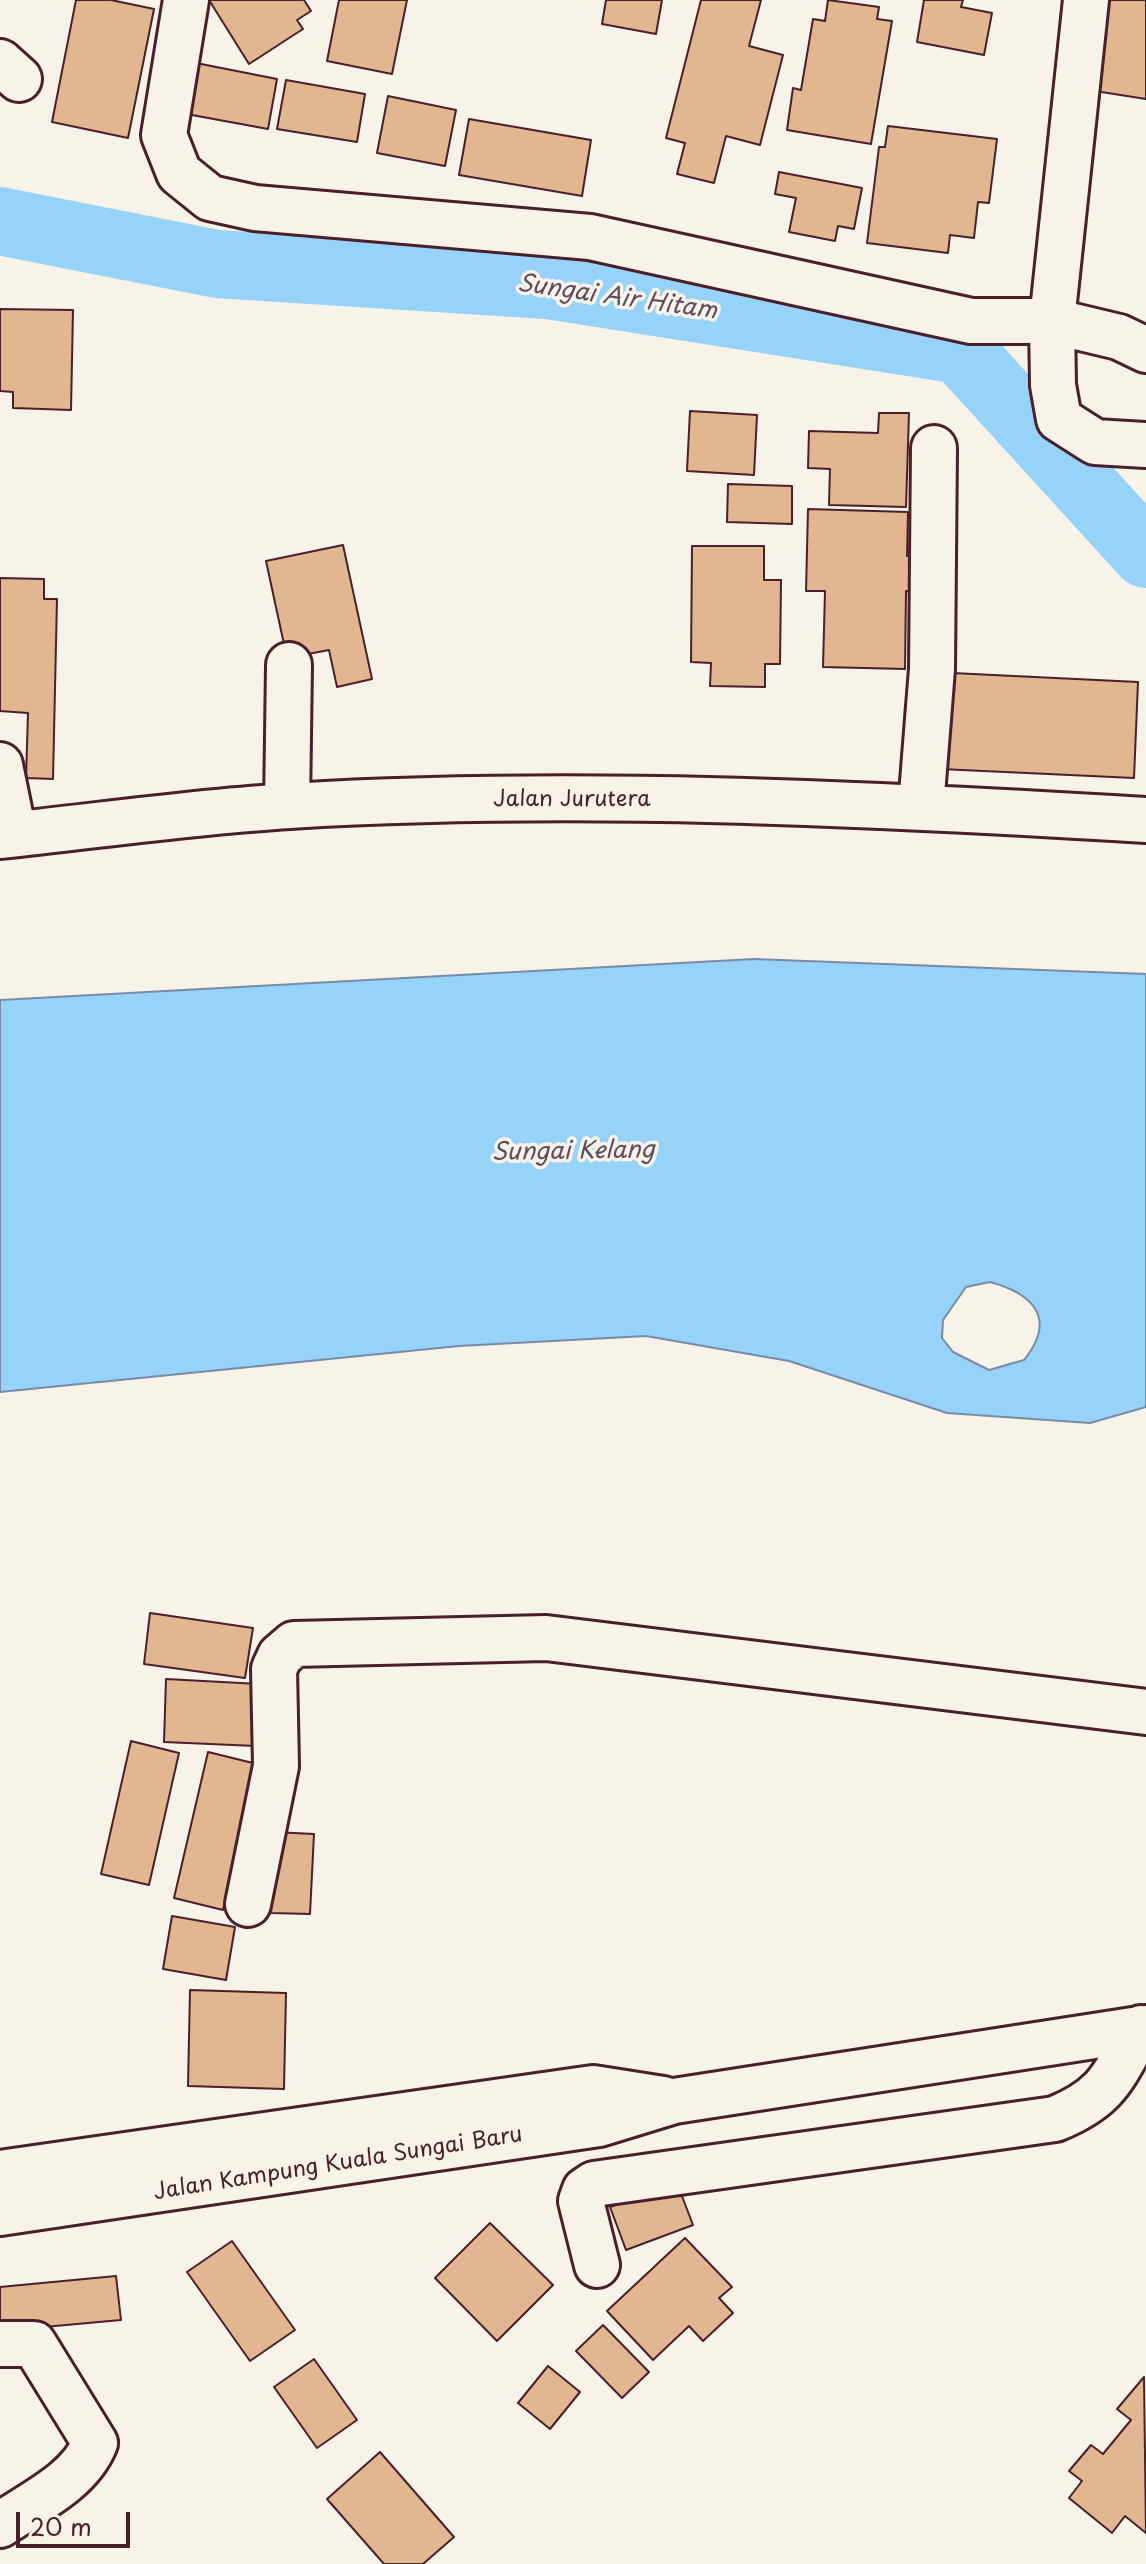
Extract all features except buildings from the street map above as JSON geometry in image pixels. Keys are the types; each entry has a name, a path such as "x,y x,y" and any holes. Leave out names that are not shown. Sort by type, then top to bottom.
{"street":[{"path":"186,0 164,135 179,173 210,198 255,208 590,237 971,321 1052,321 1119,337 1146,350"},
{"path":"1086,0 1052,321 1053,385 1059,419 1095,442 1146,445"},
{"path":"921,807 932,669 934,448"},
{"path":"287,806 289,665"},
{"path":"0,765 7,835"},
{"name":"Jalan Jurutera","path":"7,835 287,806 557,798 921,807 1146,820"},
{"path":"248,1904 276,1766 274,1669 280,1656 294,1644 546,1638 1146,1712"},
{"path":"597,2265 581,2201 585,2190 594,2184 1055,2119 1087,2106 1107,2088 1143,2028"},
{"name":"Jalan Kampung Kuala Sungai Baru","path":"0,2173 86,2182 599,2124 674,2101 1143,2028"},
{"name":"Jalan Kampung Kuala Sungai Baru","path":"0,2213 86,2182"},
{"path":"0,2344 34,2344 95,2443 88,2461 71,2477 0,2525"}],"water":[{"name":"Sungai Kelang","path":"754,959 1146,974 1146,1407 1090,1423 947,1413 789,1361 646,1336 459,1346 0,1392 0,1000","holes":["990,1282 1019,1293 1036,1310 1039,1332 1024,1360 989,1370 953,1352 942,1338 943,1320 966,1287"]}],"waterway":[{"name":"Sungai Air Hitam","path":"0,221 217,264 547,285 960,350 1146,554"}]}
